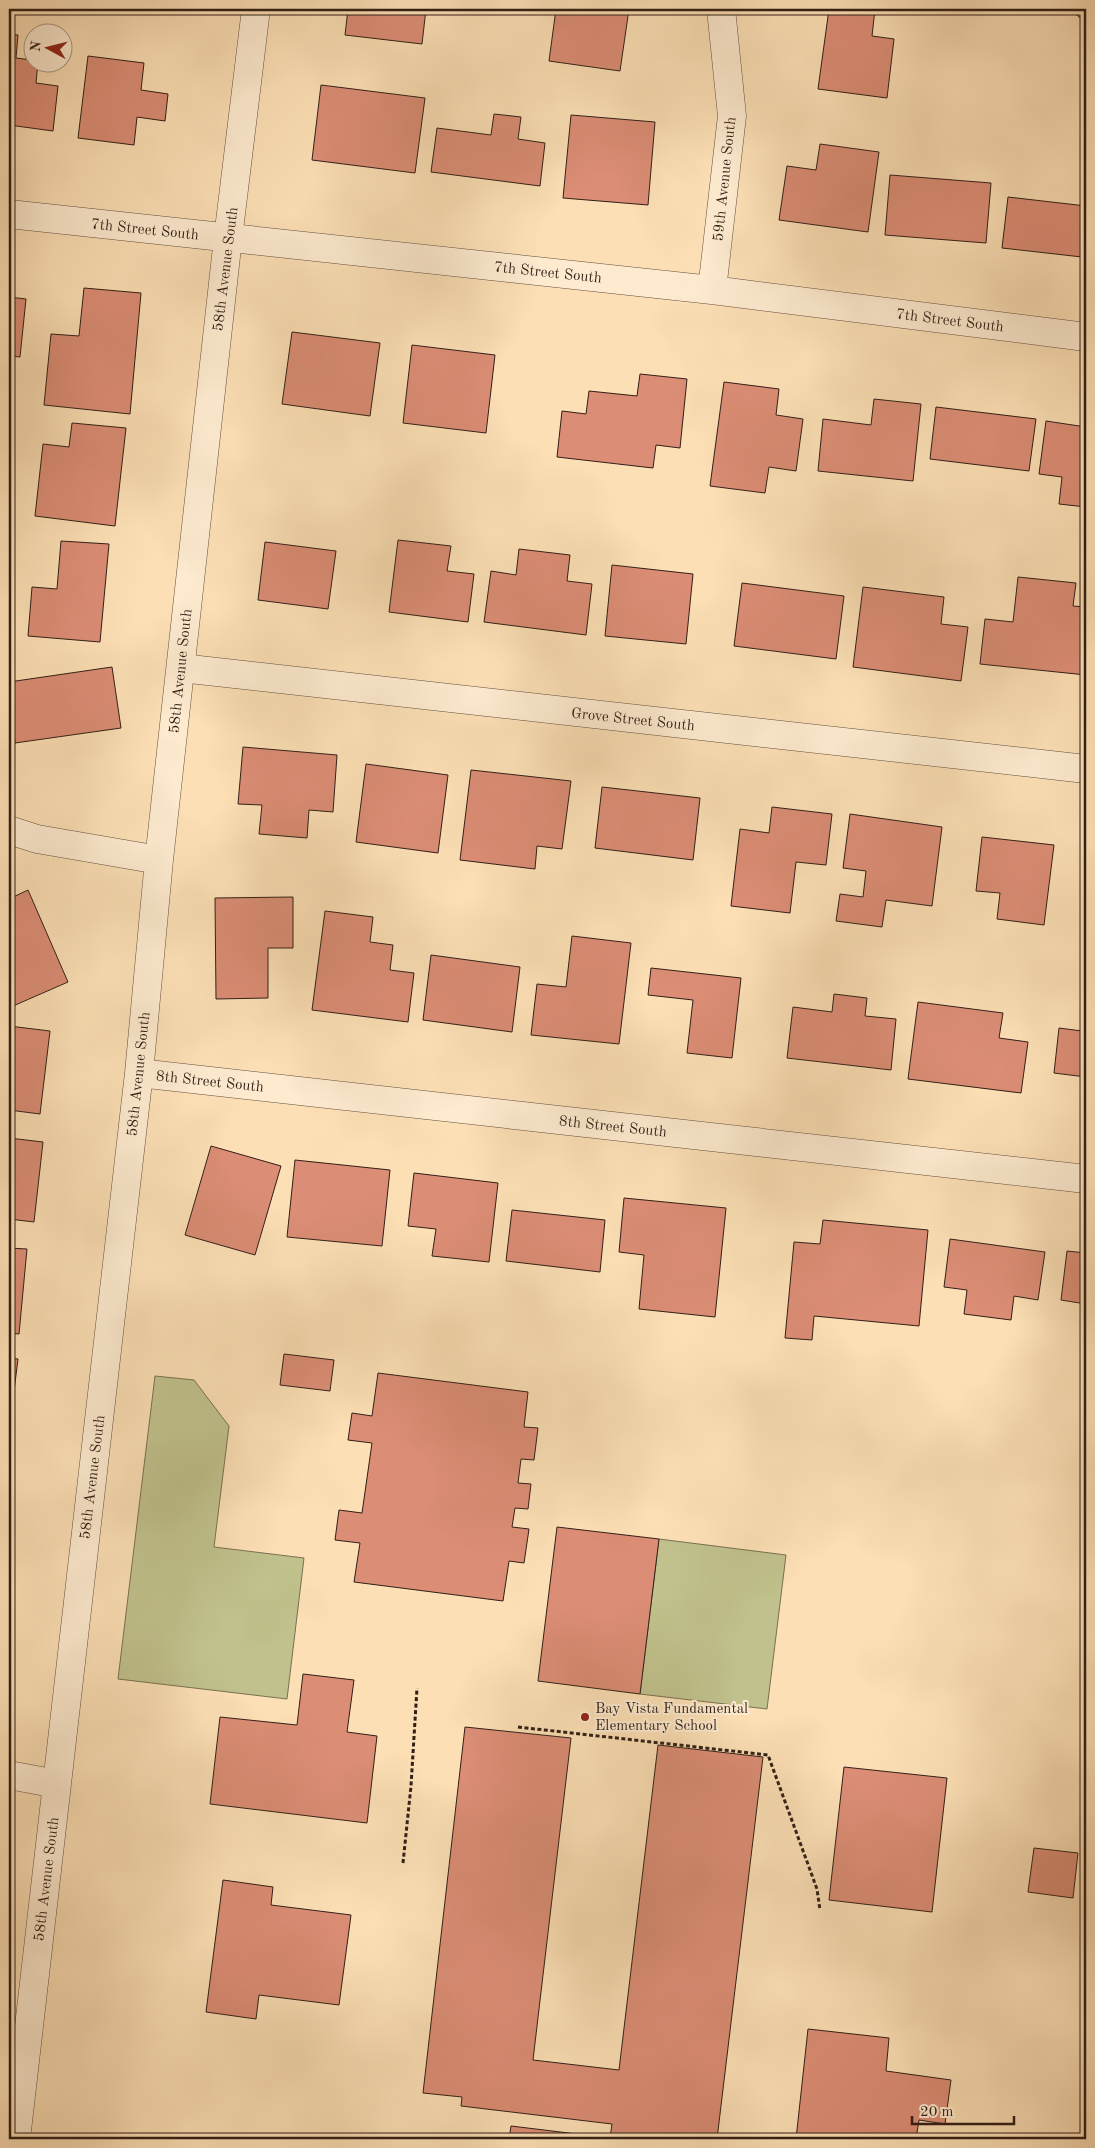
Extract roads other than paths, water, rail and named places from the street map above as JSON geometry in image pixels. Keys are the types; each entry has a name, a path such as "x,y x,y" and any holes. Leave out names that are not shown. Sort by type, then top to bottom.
{"street":[{"name":"58th Avenue South","path":"16,2139 139,1072 159,860 228,238 256,9"},
{"name":"59th Avenue South","path":"712,290 732,116 721,9"},
{"name":"7th Street South","path":"9,214 712,290 1086,338"},
{"name":"Grove Street South","path":"181,668 1086,769"},
{"path":"9,830 37,839 159,860"},
{"name":"8th Street South","path":"139,1072 1086,1179"},
{"path":"9,1775 57,1784"}],"place":[{"name":"Bay Vista Fundamental Elementary School","path":"585,1717"}]}
